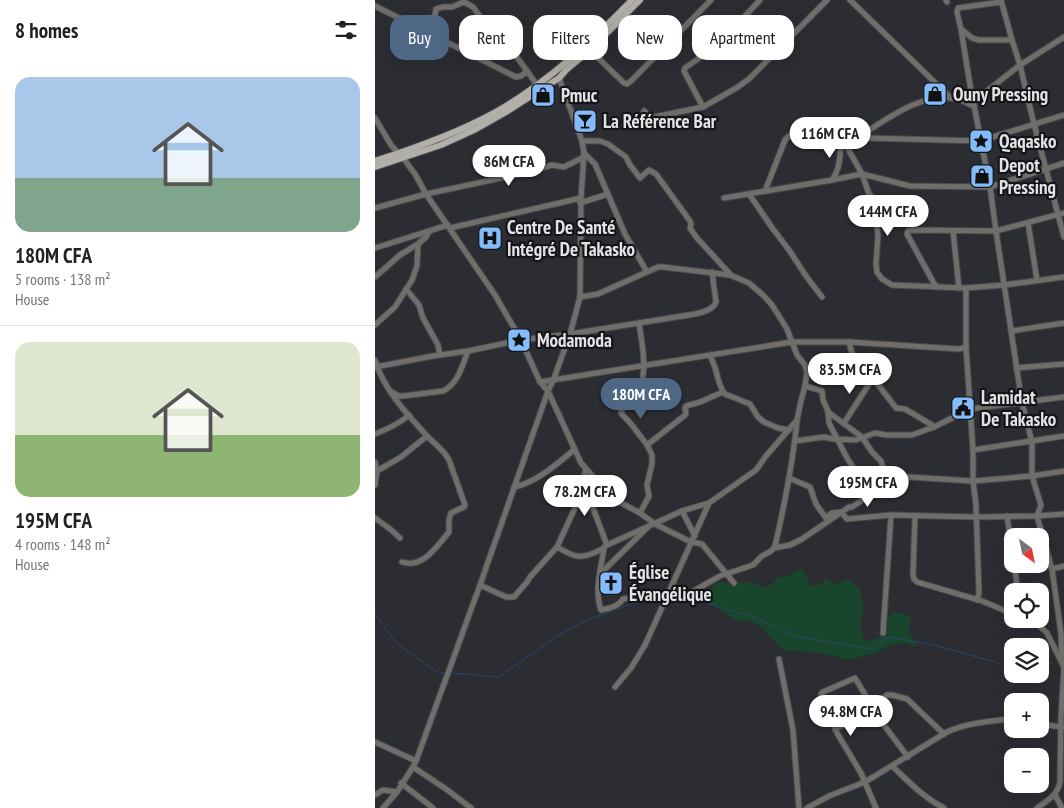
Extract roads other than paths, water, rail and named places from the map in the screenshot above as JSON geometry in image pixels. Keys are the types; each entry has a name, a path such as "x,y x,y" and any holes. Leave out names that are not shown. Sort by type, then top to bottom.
{"main road":[{"path":"375,167 495,112 561,67 632,0"},
{"path":"608,33 640,0"},
{"path":"375,161 441,145 475,129 506,112 559,78 578,60"}],"street":[{"path":"601,60 623,83 629,83 711,0"},
{"path":"703,107 684,71 685,68 719,45 760,0"},
{"path":"645,111 648,115 654,117 703,107 738,87 750,78 827,0"},
{"path":"850,0 951,98"},
{"path":"1037,808 1055,794 1062,782 1064,668 1062,625 1052,569 1037,516 1041,504 1032,476 1032,442 1022,404 990,187 957,13 958,8 1001,1 1021,65 1046,169 1061,214 1064,237"},
{"path":"435,15 436,9 452,7 464,2 473,7 487,26 511,50 537,84"},
{"path":"375,6 393,15"},
{"path":"961,29 979,40 1012,40"},
{"path":"974,104 994,85 1064,37"},
{"path":"449,43 516,77 521,76 527,71"},
{"path":"385,807 397,792 416,761 548,391 571,334 580,296 581,200 584,155 582,140 559,78"},
{"path":"847,147 853,138 915,104 933,99 951,98 974,104"},
{"path":"765,191 787,137 980,141 1064,115"},
{"path":"375,118 391,145 415,174 495,295 521,340 540,382 548,391 586,470 612,498 640,513 653,524 691,542 702,544 734,583"},
{"path":"833,137 847,147 862,174 869,194 873,198 877,236 876,264 879,276 886,282 891,285 966,288 1064,277"},
{"path":"582,140 600,141 608,144 626,157 640,178 649,170 656,174 690,221 690,228 697,238 730,275"},
{"path":"832,180 839,168 841,143"},
{"path":"584,155 595,164 625,234 647,272"},
{"path":"375,208 553,165 564,167 584,155"},
{"path":"725,198 862,174 910,186 990,187 1064,163"},
{"path":"375,248 449,227 608,194"},
{"path":"749,194 822,296"},
{"path":"936,287 907,234 908,231 996,231 1061,214"},
{"path":"1028,223 1037,280"},
{"path":"953,231 959,288"},
{"path":"375,277 427,237 429,232"},
{"path":"375,325 395,307 412,280 417,266 418,244"},
{"path":"580,296 598,294 663,266 730,275 749,284 773,305 807,372 797,420 789,478 774,548"},
{"path":"376,367 521,340 695,314 712,308 715,305 717,298 712,272"},
{"path":"966,288 966,347 973,450 973,481 977,517 979,593 977,600"},
{"path":"406,289 419,306 423,318 438,345 440,355"},
{"path":"639,323 644,366 639,389 621,413 632,424 652,455 647,485 649,496 640,513"},
{"path":"1011,331 1064,323"},
{"path":"540,382 792,342 849,342 959,349 966,347"},
{"path":"849,342 857,364 865,373 873,378 896,408 905,409 932,424 933,427"},
{"path":"398,399 443,392 448,389 456,380 468,351"},
{"path":"711,355 723,392 751,404 758,417 764,422 789,430"},
{"path":"375,360 376,367 389,391 398,399 427,436 446,454 465,505 451,514 449,532 427,556 419,562 411,564 402,562"},
{"path":"1016,368 1064,364"},
{"path":"843,423 873,378"},
{"path":"583,481 605,547 597,585 601,610 621,603 623,599 661,594 673,596 690,593 720,576 753,565 774,548 802,539 867,496 867,489 847,458 829,423 822,391 805,386"},
{"path":"647,445 684,416 686,414 686,406 723,392"},
{"path":"795,441 824,437 856,440 875,433 912,435 970,410 1064,397"},
{"path":"828,412 862,437 889,475"},
{"path":"375,434 401,422 409,415"},
{"path":"557,547 580,557 589,555 681,511 709,503 756,470 797,420"},
{"path":"377,471 401,457 427,436"},
{"path":"973,450 1064,436"},
{"path":"514,487 523,485 543,473 575,449"},
{"path":"375,462 377,471 375,484"},
{"path":"480,585 506,597 514,597 529,577 557,547 580,497 586,470"},
{"path":"860,477 870,474 973,481 1064,471"},
{"path":"789,478 809,487 816,504 826,518 832,513 841,512"},
{"path":"615,687 631,668 645,645 709,503"},
{"path":"681,511 695,536"},
{"path":"841,512 847,519 891,515 977,517 1064,514"},
{"path":"883,633 891,515"},
{"path":"915,516 914,579 917,582 977,600 1004,610"},
{"path":"1007,516 1009,528"},
{"path":"375,518 401,538"},
{"path":"597,585 605,570 653,524"},
{"path":"1052,569 1064,566"},
{"path":"1042,628 1047,633 1063,663"},
{"path":"779,659 793,730 799,808"},
{"path":"876,808 861,773 835,730 821,694 855,678 877,716 908,757"},
{"path":"835,730 857,718 887,695 892,695 907,699 944,734"},
{"path":"807,808 829,796 865,782 959,726 1004,721"},
{"path":"1049,726 1062,728"},
{"path":"376,744 416,761"},
{"path":"892,766 935,807 944,808"},
{"path":"413,767 471,808"},
{"path":"401,783 433,808"},
{"path":"375,795 383,790 397,792"},
{"path":"1055,794 1063,808"}],"waterway":[{"path":"668,599 687,597 753,617 795,636 869,649 889,637 934,645 1004,664"},
{"path":"451,673 499,677 557,636 585,621 631,604 662,600"},
{"path":"375,614 396,643 437,672 445,673"}],"place":[{"name":"Ouny Pressing","path":"935,94"},
{"name":"Pmuc","path":"543,95"},
{"name":"La Référence Bar","path":"585,121"},
{"name":"Qaqasko","path":"981,141"},
{"name":"Depot Pressing","path":"982,176"},
{"name":"Centre De Santé Intégré De Takasko","path":"490,238"},
{"name":"Modamoda","path":"519,340"},
{"name":"Lamidat De Takasko","path":"963,408"},
{"name":"Église Évangélique","path":"611,583"}]}
